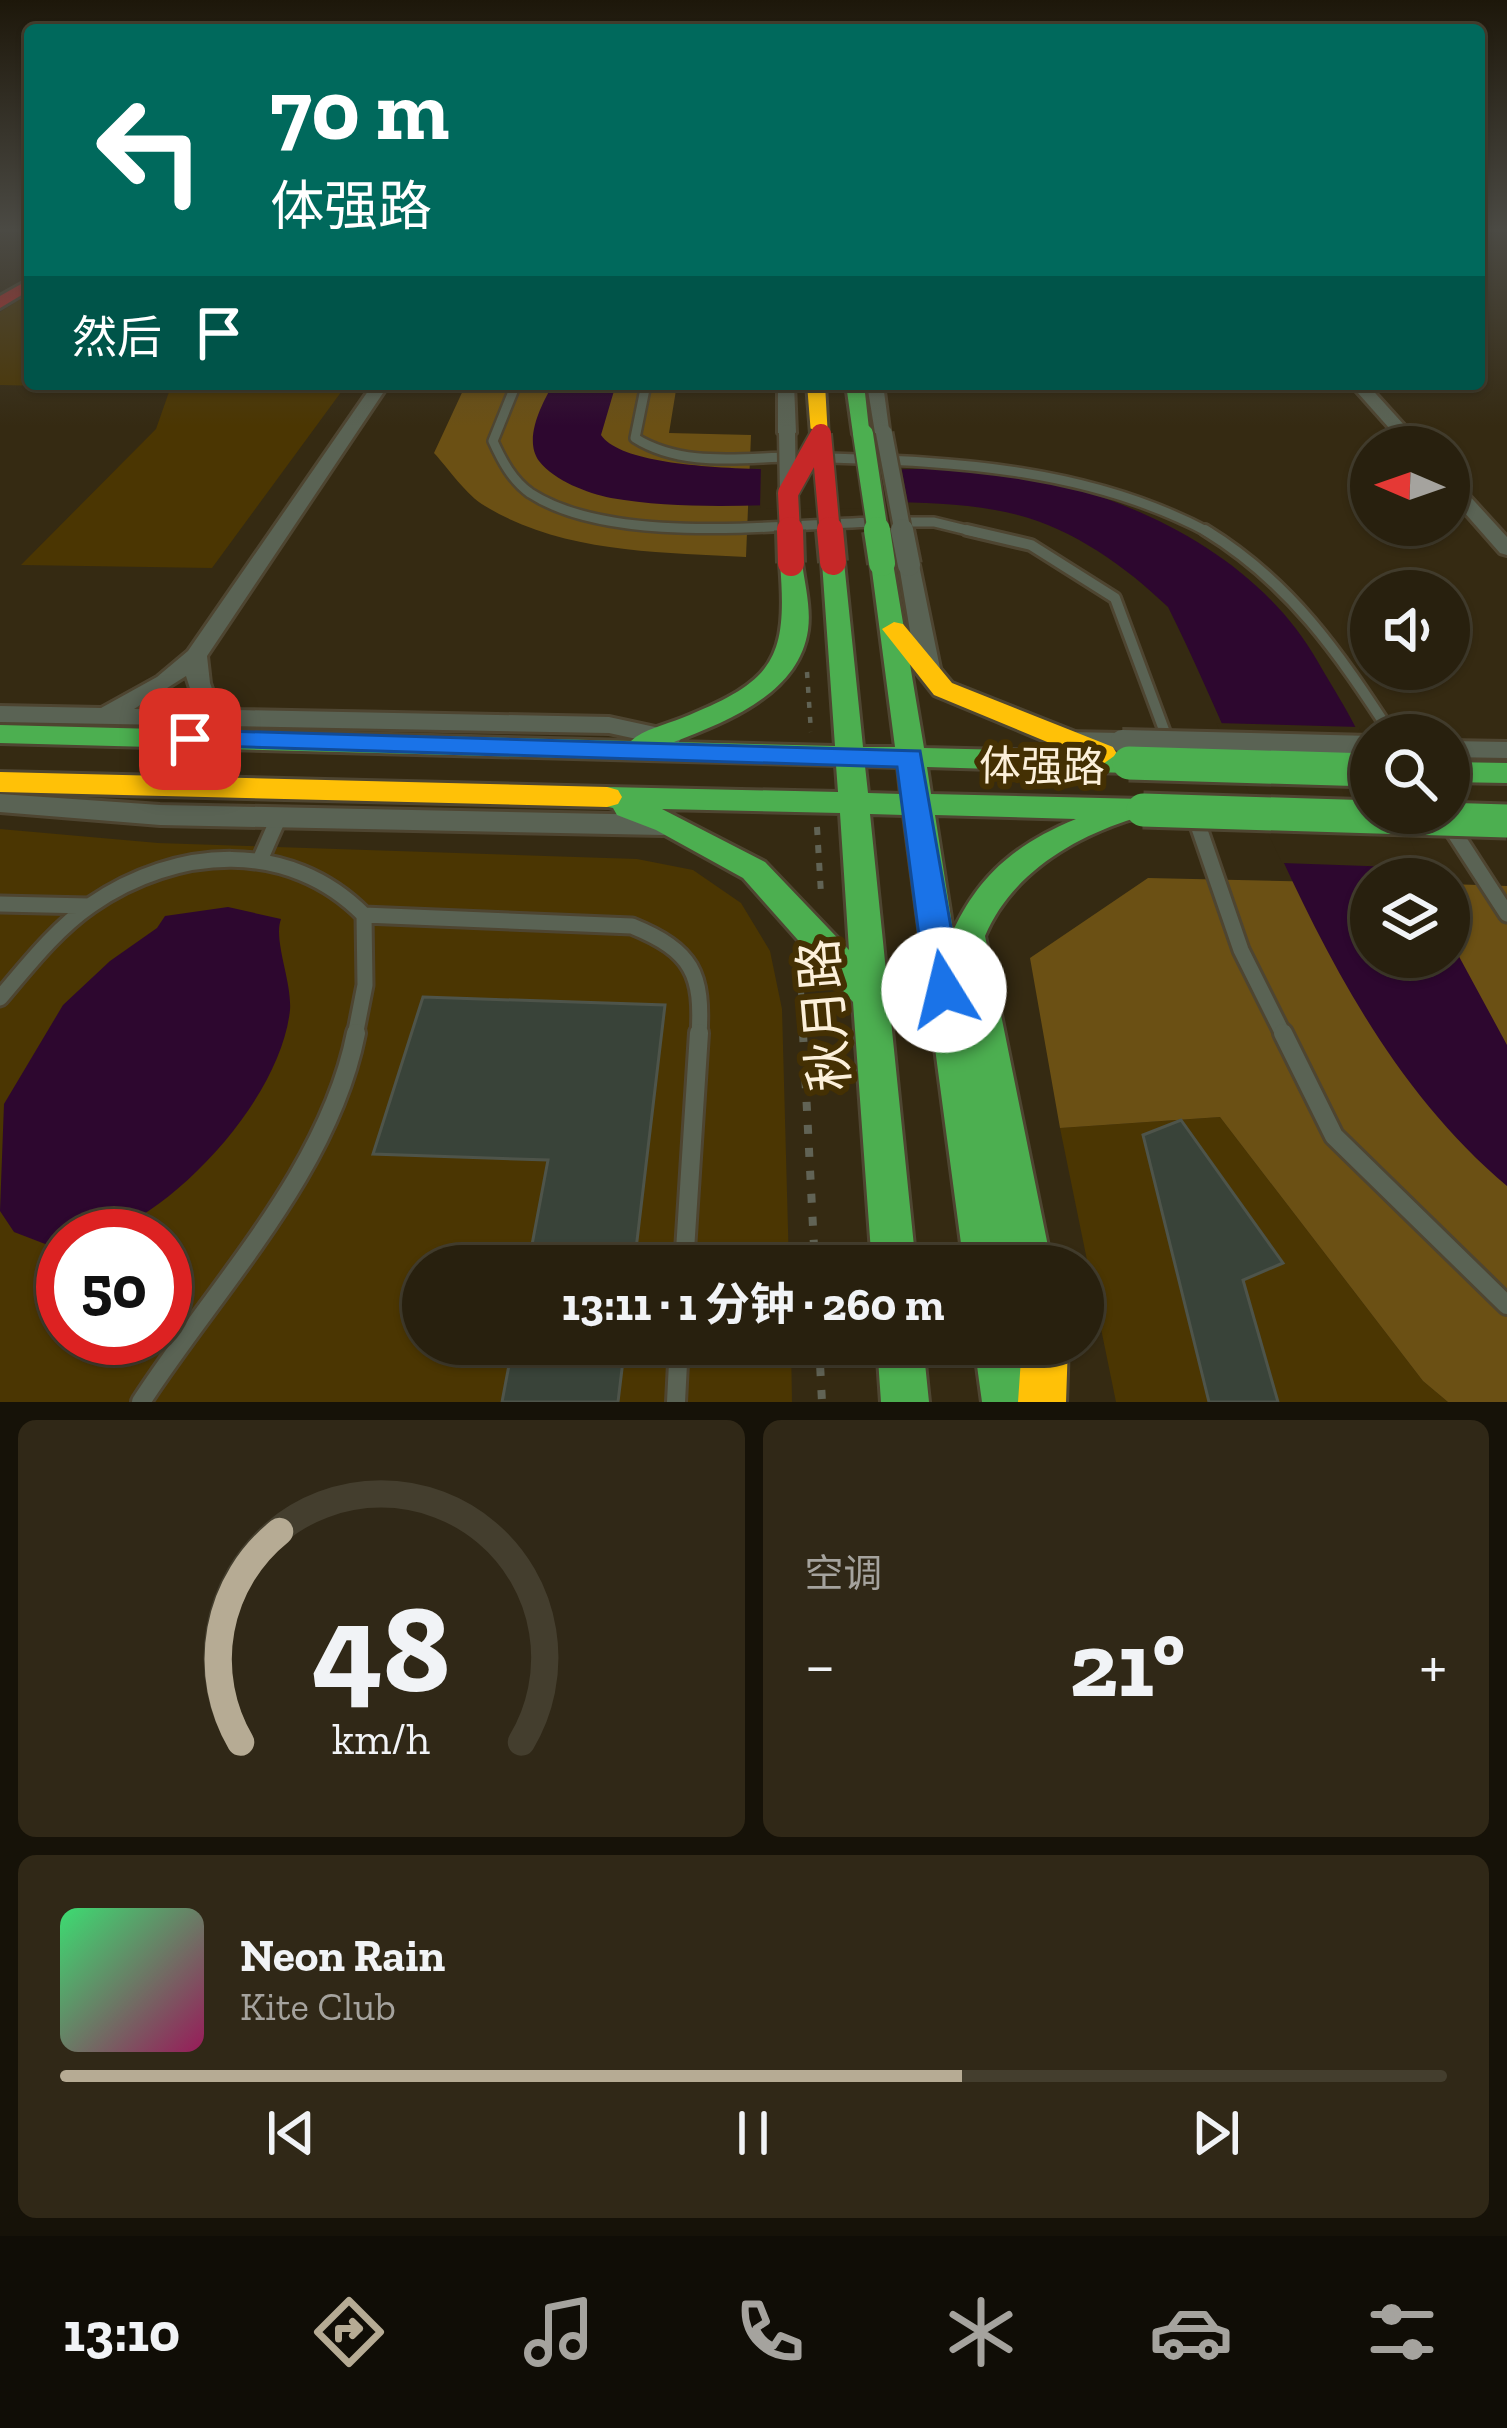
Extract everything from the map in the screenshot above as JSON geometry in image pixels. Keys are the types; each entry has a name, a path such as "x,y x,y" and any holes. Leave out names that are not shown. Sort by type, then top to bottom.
{"main road":[{"path":"620,750 660,736 759,687 785,665 794,639 788,493 821,434 817,390"},
{"path":"857,390 874,433 895,564 890,622 983,1245"},
{"name":"秋月路","path":"821,434 892,1245"},
{"path":"890,622 943,689 1066,740 1125,752"},
{"name":"体强路","path":"0,734 910,758 1125,752 1350,768"},
{"path":"1470,772 1507,773"},
{"name":"体强路","path":"0,782 1507,821"},
{"path":"602,798 673,825 754,870 871,998"},
{"path":"1026,1245 968,936 980,895 1023,856 1138,809"},
{"path":"902,1365 905,1402"},
{"path":"1000,1365 1006,1402"},
{"path":"1042,1402 1045,1365"}],"street":[{"path":"99,715 146,693 196,656 377,390"},
{"path":"785,390 788,493"},
{"path":"874,433 875,390"},
{"path":"1363,390 1396,426"},
{"path":"1470,508 1507,549"},
{"path":"895,564 929,675"},
{"path":"196,656 206,704 229,716"},
{"path":"0,713 609,725 736,754"},
{"path":"1125,752 1350,747"},
{"path":"1470,749 1507,750"},
{"path":"0,803 279,817 673,825"},
{"path":"1049,1365 1056,1402"}],"lane":[{"path":"514,390 493,440 506,470 535,496 581,513 631,522 934,522 1031,545 1115,598 1179,772"},
{"path":"645,390 635,438 668,453 984,464 1082,484 1200,527 1269,573 1308,612 1378,714"},
{"path":"1187,795 1241,950 1334,1136 1507,1305"},
{"path":"260,860 279,817"},
{"path":"1456,834 1507,914"},
{"path":"0,998 89,907 160,872 260,860 316,875 364,915 617,922 648,930 689,961 702,989 685,1245"},
{"path":"0,904 89,907"},
{"path":"141,1402 311,1150 358,1029 370,968 364,915"},
{"path":"676,1402 678,1365"}],"path":[{"path":"821,1365 823,1402"}],"shaded area":[{"path":"24,297 24,386 0,385 0,312"},
{"path":"170,390 343,390 212,568 21,565 156,429"},
{"path":"463,390 676,390 669,433 751,435 746,557 645,551 546,533 485,506 434,453"},
{"path":"550,390 614,390 601,435 625,451 667,462 721,467 954,469 1038,479 1132,509 1220,557 1291,622 1350,718 1350,834 1402,834 1412,858 1350,858 1350,978 1470,977 1507,1045 1507,1186 1446,1127 1394,1061 1349,990 1272,838 1168,607 1150,590 1067,533 995,510 900,502 704,506 592,493 554,475 539,461 533,442"},
{"path":"0,829 158,843 637,859 693,870 741,903 770,951 782,1009 788,1245 402,1245 402,1365 791,1365 792,1402 0,1402"},
{"path":"1148,878 1350,883 1350,978 1470,978 1470,885 1507,886 1507,1402 1448,1402 1423,1381 1220,1117 1060,1128 1030,958"},
{"path":"228,907 281,919 279,938 290,1010 269,1076 225,1141 151,1209 36,1209 36,1240 14,1232 0,1211 4,1104 63,1005 110,961 157,928 165,916"},
{"path":"1220,1117 1423,1381 1448,1402 1116,1402 1104,1343 1104,1245 1084,1245 1060,1128"}],"pier":[{"path":"900,460 909,509 760,508 761,462"},
{"path":"1216,723 1350,727 1350,834 1408,834 1418,858 1350,858 1350,865 1282,863"}],"building":[{"path":"423,997 665,1005 636,1245 532,1245 548,1160 373,1154"},
{"path":"1181,1120 1283,1263 1243,1280 1278,1402 1209,1402 1143,1135"},
{"path":"509,1365 622,1365 618,1402 502,1402"}],"traffic: fast":[{"path":"856,390 863,434"},
{"path":"863,434 882,563"},
{"path":"833,562 892,1245"},
{"path":"644,743 732,706 772,677 786,659 796,629 791,563"},
{"path":"882,563 983,1245"},
{"path":"0,734 1129,763"},
{"path":"1129,763 1350,769"},
{"path":"1470,772 1507,773"},
{"path":"607,797 1143,810"},
{"path":"628,808 667,822 754,870 871,997"},
{"path":"1143,810 1507,821"},
{"path":"1026,1245 968,936 979,911 1008,873 1045,846 1114,816"},
{"path":"902,1365 905,1402"},
{"path":"1000,1365 1006,1402"}],"traffic: slow":[{"path":"817,390 821,434"},
{"path":"894,629 943,689 1103,754"},
{"path":"0,782 607,797"},
{"path":"1042,1402 1044,1365"}],"traffic: jam":[{"path":"0,303 11,295"},
{"path":"821,434 833,562"},
{"path":"791,563 788,493 821,434"}],"route":[{"path":"190,739 910,758 944,990"}]}
